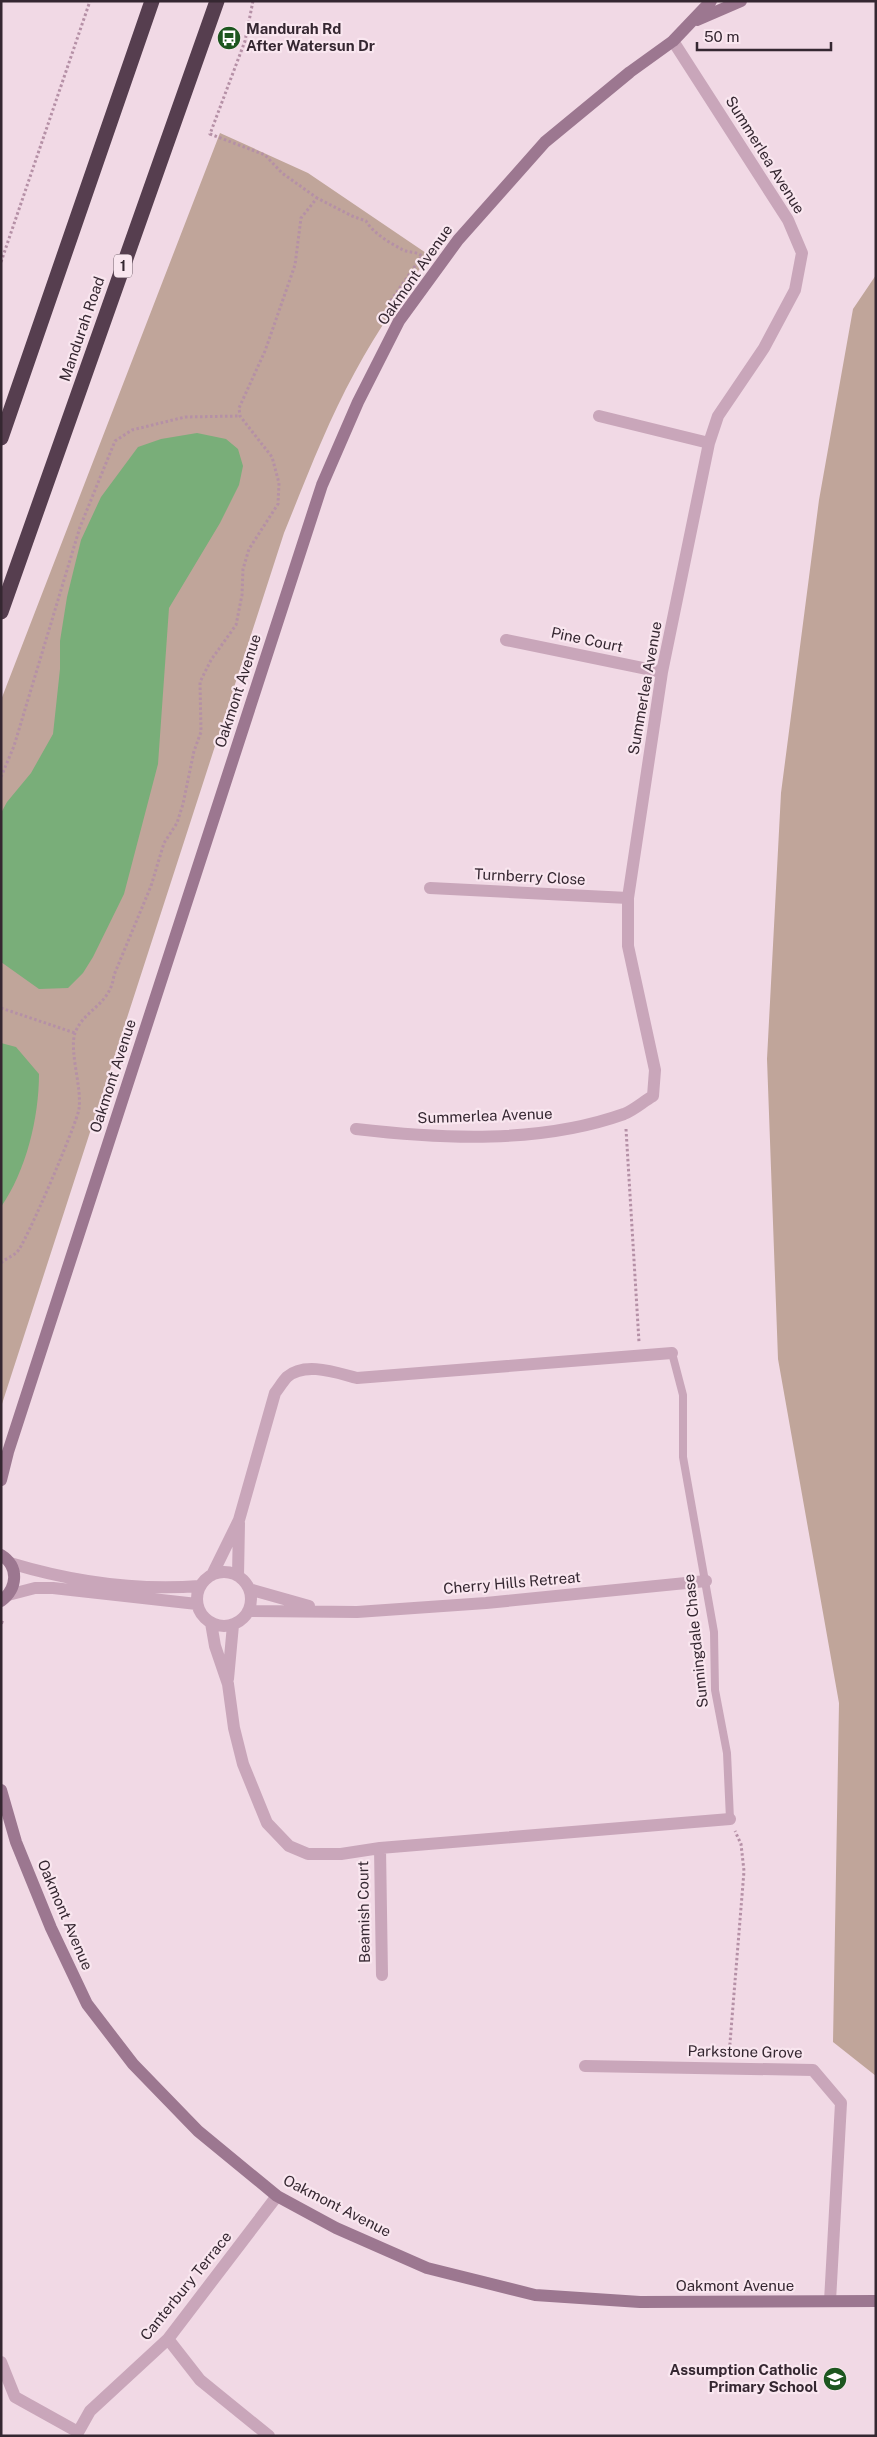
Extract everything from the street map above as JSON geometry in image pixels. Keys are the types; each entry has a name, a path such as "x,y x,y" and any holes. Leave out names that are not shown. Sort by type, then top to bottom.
{"highway":[{"path":"1,438 152,1"},
{"name":"Mandurah Road","path":"1,612 217,1"}],"street":[{"name":"Oakmont Avenue","path":"1,1480 8,1452 322,485 358,402 402,316 458,240 545,142 630,72 673,41 711,1"},
{"name":"Oakmont Avenue","path":"692,22 741,1"},
{"name":"Summerlea Avenue","path":"356,1129 408,1135 514,1134 565,1128 625,1113 653,1096 655,1070 628,946 628,898 662,672 709,443 718,416 764,348 795,290 802,253 788,220 673,41"},
{"path":"599,416 709,443"},
{"name":"Pine Court","path":"506,640 662,672"},
{"name":"Turnberry Close","path":"430,888 628,898"},
{"name":"Sunningdale Chase","path":"212,1575 239,1520 275,1392 288,1376 303,1369 328,1371 356,1378 672,1353"},
{"name":"Sunningdale Chase","path":"238,1576 239,1520"},
{"path":"4,1557 62,1577 124,1586 163,1589 200,1586"},
{"path":"3,1600 15,1580 4,1557"},
{"path":"225,1572 238,1576 249,1589 251,1600 248,1611 239,1622 221,1626 211,1623 202,1615 197,1604 197,1595 200,1586 212,1575 225,1572"},
{"name":"Cherry Hills Retreat","path":"248,1611 321,1610 357,1612 476,1604 706,1580"},
{"path":"3,1600 35,1588 53,1588 197,1604"},
{"name":"Cherry Hills Retreat","path":"249,1589 321,1610"},
{"path":"211,1623 215,1646 228,1684 234,1728 243,1764 267,1823 289,1846 308,1854 341,1854 380,1848 730,1819"},
{"path":"228,1684 232,1625"},
{"name":"Oakmont Avenue","path":"1,1790 16,1842 47,1919 87,2004 133,2064 198,2131 277,2196 336,2228 427,2268 535,2295 640,2302 876,2301"},
{"name":"Beamish Court","path":"380,1848 382,1975"},
{"name":"Parkstone Grove","path":"584,2066 812,2070 841,2103 830,2301"},
{"name":"Canterbury Terrace","path":"77,2434 90,2411 168,2339 277,2196"},
{"path":"168,2339 200,2380 269,2436"},
{"path":"1,2362 15,2397 77,2434"}],"lane":[{"name":"Sunningdale Chase","path":"672,1353 683,1395 682,1458 706,1580 714,1632 715,1690 728,1753 730,1819"}],"path":[{"path":"1,262 90,1"},
{"path":"253,1 245,41 210,134 265,155 282,172 317,198 352,216 366,220 371,229 406,252 416,252 422,256 387,306 402,316"},
{"path":"1,1263 18,1252 64,1151 79,1110 79,1083 73,1044 75,1032 112,988 114,975 152,886 164,843 177,823 189,780 194,751 201,732 200,682 211,660 236,626 242,595 243,569 249,549 278,504 279,483 272,456 240,416 239,408 265,351 295,265 302,218 317,198"},
{"path":"1,777 14,746 80,528 115,441 132,430 185,417 240,416"},
{"path":"1,1008 75,1032"},
{"path":"625,1113 640,1355"},
{"path":"728,2068 744,1871 741,1844 730,1819"}],"shaded area":[{"path":"220,133 308,173 429,255 372,342 345,391 317,451 284,533 1,1407 1,700"},
{"path":"876,275 876,2076 833,2042 839,1703 778,1359 767,1059 781,793 819,500 853,309"},
{"path":"197,433 226,439 238,449 243,466 239,485 220,523 169,608 158,764 124,894 93,957 83,973 68,988 39,989 1,962 1,813 7,802 31,773 53,734 60,669 60,641 67,597 81,540 101,497 138,447 161,439"},
{"path":"1,1043 16,1047 39,1074 37,1108 29,1144 10,1193 1,1207"}],"place":[{"name":"Mandurah Rd After Watersun Dr","path":"229,38"},
{"name":"Assumption Catholic Primary School","path":"835,2379"}]}
